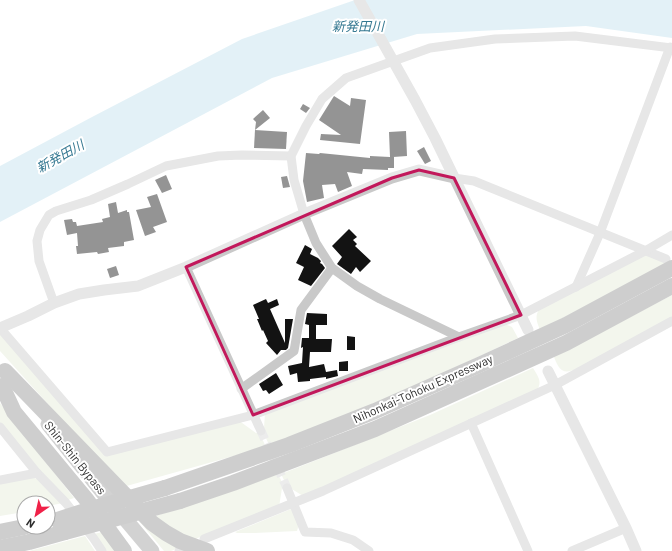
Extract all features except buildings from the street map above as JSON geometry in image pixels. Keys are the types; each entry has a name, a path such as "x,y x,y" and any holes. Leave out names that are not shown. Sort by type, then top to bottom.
{"highway":[{"name":"Nihonkai-Tohoku Expressway","path":"56,520 165,488 289,445 375,411 566,325 669,264"},
{"name":"Nihonkai-Tohoku Expressway","path":"56,521 180,501 233,484 375,429 479,383 566,343 672,286"},
{"path":"2,376 152,523 180,541 205,545"},
{"path":"2,376 14,412 86,499 124,551"},
{"name":"Shin-Shin Bypass","path":"2,376 139,551"},
{"name":"Shin-Shin Bypass","path":"2,376 152,551"},
{"path":"0,523 16,521"},
{"path":"0,532 16,533"},
{"path":"0,549 24,535"}],"street":[{"path":"359,0 436,138 528,330"},
{"path":"459,337 380,299 357,286 332,268 316,243 304,214 294,180 291,156 322,99 346,78 391,58 430,48 495,39 575,36 671,47 600,233 576,287"},
{"path":"54,303 39,260 36,241 40,230 49,215 56,211 91,200 166,166 218,156 291,156"},
{"path":"669,264 645,250 474,181 419,170 392,178 304,214 186,267 138,286 79,294 54,303 0,328 108,452 253,414 521,315 576,287 645,250 672,235"},
{"path":"186,267 261,431"},
{"path":"241,389 294,351 301,310 332,268"},
{"path":"205,545 293,503 555,384 672,321"},
{"path":"548,371 636,551"},
{"path":"471,423 528,551"},
{"path":"0,428 37,473 66,503 102,551"},
{"path":"0,480 37,473"},
{"path":"287,488 306,532 331,533 353,540 369,551"},
{"path":"572,551 626,528"}],"highlighted area":[{"path":"419,170 454,178 521,315 253,415 186,267 392,178"}],"green space":[{"path":"647,254 670,262 540,330 537,322 537,316 540,308"},
{"path":"672,295 672,317 579,368 570,371 563,371 558,366 554,357"},
{"path":"505,324 512,327 518,338 394,397 269,445 262,429 264,428 265,413"},
{"path":"0,334 107,455 238,420 256,433 259,432 266,447 123,487 0,351"},
{"path":"533,368 539,380 537,391 303,496 287,486 281,474 430,415"},
{"path":"0,403 74,498 68,500 0,425"},
{"path":"278,474 285,488 282,488 279,507 193,540 153,517"},
{"path":"32,477 37,479 54,495 16,495 16,513 0,516 0,483"},
{"path":"56,497 63,503 56,504"},
{"path":"291,509 299,524 297,531 255,533 235,532"},
{"path":"144,521 181,547 171,551 164,551 140,522"},
{"path":"102,532 116,551 104,551 94,534"},
{"path":"85,536 95,551 29,551"}],"water":[{"name":"新発田川","path":"355,0 672,0 672,38 586,26 417,34 272,78 0,222 0,166 242,39"}],"tunnel":[{"path":"261,431 287,488"}]}
